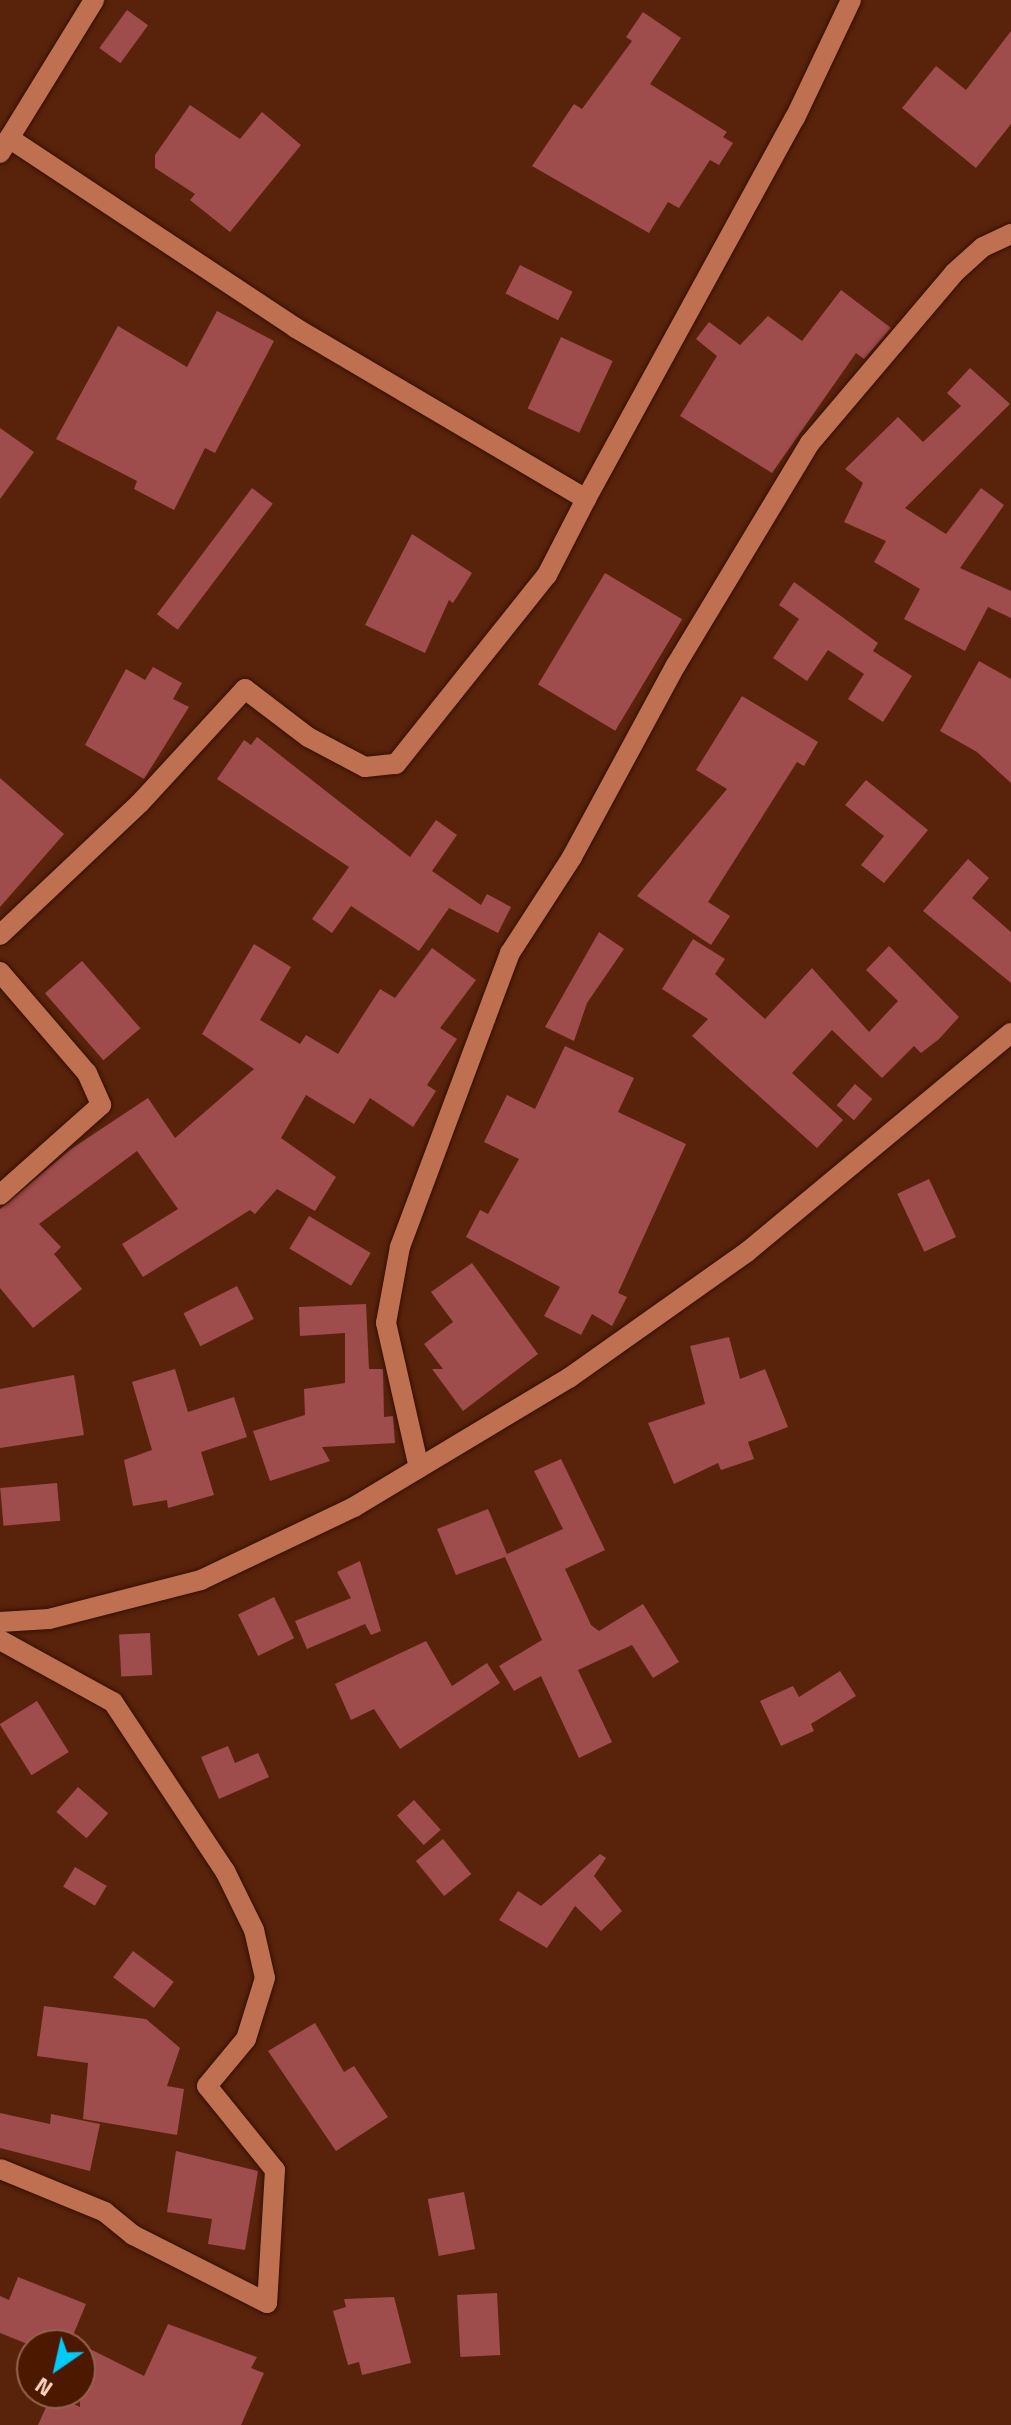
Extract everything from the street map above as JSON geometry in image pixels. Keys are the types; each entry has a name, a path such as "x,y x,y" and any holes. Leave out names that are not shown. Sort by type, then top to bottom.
{"street":[{"path":"94,0 4,146 296,328 586,499"},
{"path":"0,935 82,861 245,689 308,737 365,767 396,764 547,575 795,118 851,0"},
{"path":"419,1468 386,1323 400,1247 510,953 572,857 676,665 810,443 954,273 983,247 1011,234"},
{"path":"0,972 87,1073 101,1105 0,1195"},
{"path":"0,1622 49,1619 201,1580 276,1548 419,1468 569,1378 747,1252 1011,1033"},
{"path":"0,1640 113,1702 225,1871 254,1930 265,1978 246,2039 207,2086 275,2170 267,2303 133,2235 105,2212 0,2169"}],"building":[{"path":"127,10 148,25 120,63 99,48"},
{"path":"643,12 681,38 650,84 727,132 723,137 733,143 719,165 710,160 679,208 668,202 649,233 532,166 574,104 582,109 632,41 626,37"},
{"path":"1011,31 1011,124 976,168 902,108 936,66 966,90"},
{"path":"190,105 240,139 262,112 301,145 230,232 190,200 195,194 155,168 155,155"},
{"path":"520,265 573,292 558,320 505,294"},
{"path":"841,290 891,328 864,359 856,353 772,473 680,416 717,356 696,339 709,322 740,345 768,316 802,341"},
{"path":"217,311 274,341 215,453 205,448 174,510 134,489 137,481 56,439 118,326 187,367"},
{"path":"561,337 613,361 579,433 528,409"},
{"path":"970,368 1010,404 905,508 946,534 981,488 1004,505 960,568 1011,591 1011,618 988,607 965,651 904,619 920,589 874,562 886,541 844,522 863,483 845,469 898,417 923,442 961,406 947,393"},
{"path":"0,428 34,452 0,499"},
{"path":"252,488 273,504 178,630 157,614"},
{"path":"412,534 472,573 453,603 449,600 425,653 365,625"},
{"path":"605,573 682,619 615,731 538,684"},
{"path":"794,582 878,643 873,651 912,676 883,722 848,699 864,674 828,650 807,681 773,658 799,619 779,605"},
{"path":"979,661 1011,679 1011,783 977,752 940,731"},
{"path":"153,667 182,683 173,699 189,707 144,779 85,745 126,669 145,680"},
{"path":"742,696 818,742 804,766 797,762 708,902 730,916 711,945 637,896 727,789 696,770"},
{"path":"257,737 410,857 436,820 457,835 432,871 481,905 487,894 511,907 498,933 449,908 419,951 351,906 332,933 312,919 349,867 217,779 244,740 251,745"},
{"path":"0,778 64,834 0,907"},
{"path":"866,780 928,830 884,883 861,865 884,836 845,805"},
{"path":"968,859 989,878 972,898 1011,932 1011,983 923,911"},
{"path":"599,932 624,949 587,1003 574,1041 545,1027"},
{"path":"693,939 725,959 715,974 765,1019 812,968 869,1032 898,1001 866,970 889,946 959,1017 921,1053 914,1046 882,1078 832,1030 792,1073 843,1120 817,1148 692,1036 708,1019 662,989"},
{"path":"254,944 291,967 260,1020 300,1044 306,1035 338,1054 380,989 395,998 432,948 476,980 440,1028 457,1039 427,1085 436,1091 413,1127 370,1098 354,1124 306,1095 281,1138 336,1177 315,1211 277,1189 255,1214 250,1210 143,1277 122,1244 178,1209 137,1151 39,1224 61,1247 54,1254 82,1289 33,1328 0,1288 0,1209 71,1149 148,1098 175,1138 254,1069 202,1034"},
{"path":"82,961 140,1028 103,1060 45,993"},
{"path":"565,1046 634,1078 618,1112 686,1144 618,1293 627,1297 612,1326 592,1314 581,1335 544,1316 560,1287 466,1237 480,1210 488,1214 519,1159 484,1142 507,1095 535,1109"},
{"path":"855,1084 872,1099 854,1120 837,1105"},
{"path":"929,1179 956,1237 924,1252 897,1194"},
{"path":"309,1216 371,1253 351,1286 289,1249"},
{"path":"472,1263 538,1354 463,1411 432,1369 443,1369 424,1344 453,1322 431,1292"},
{"path":"237,1286 254,1319 200,1346 184,1313"},
{"path":"366,1304 369,1369 383,1369 384,1417 393,1416 395,1443 322,1447 330,1461 270,1481 253,1431 305,1415 304,1389 345,1383 345,1333 300,1336 299,1307"},
{"path":"729,1337 740,1379 765,1369 788,1427 748,1442 754,1459 721,1470 718,1463 674,1484 648,1423 705,1404 690,1346"},
{"path":"175,1369 188,1412 234,1397 247,1437 201,1452 214,1495 168,1508 167,1500 133,1506 124,1460 152,1450 132,1382"},
{"path":"74,1375 84,1435 0,1448 0,1389"},
{"path":"561,1459 605,1550 565,1569 591,1625 599,1631 643,1604 679,1662 653,1678 632,1645 578,1670 612,1742 579,1758 541,1676 514,1691 499,1666 542,1640 505,1557 456,1575 437,1529 488,1509 507,1554 563,1529 534,1471"},
{"path":"57,1483 60,1521 4,1526 0,1488"},
{"path":"360,1561 381,1631 371,1635 365,1624 307,1649 295,1621 351,1598 337,1572"},
{"path":"274,1597 294,1638 258,1656 238,1615"},
{"path":"150,1633 152,1675 121,1677 119,1635"},
{"path":"426,1641 452,1686 487,1663 500,1683 400,1749 374,1709 351,1720 335,1684"},
{"path":"840,1671 856,1696 811,1724 814,1731 781,1746 760,1701 793,1686 799,1697"},
{"path":"37,1701 69,1752 31,1775 0,1724"},
{"path":"228,1746 235,1763 258,1753 269,1777 219,1799 201,1757"},
{"path":"78,1787 108,1813 87,1838 56,1812"},
{"path":"414,1800 441,1830 424,1845 397,1815"},
{"path":"443,1839 471,1874 444,1896 416,1861"},
{"path":"600,1854 606,1858 594,1876 622,1911 601,1931 575,1906 547,1948 499,1920 518,1891 541,1906"},
{"path":"75,1867 107,1886 95,1906 63,1887"},
{"path":"133,1951 174,1982 154,2008 113,1977"},
{"path":"44,2006 146,2019 180,2048 167,2086 184,2089 177,2135 83,2119 88,2063 37,2056"},
{"path":"315,2023 344,2072 354,2066 388,2117 336,2151 268,2051"},
{"path":"0,2113 50,2124 51,2114 100,2124 90,2171 0,2148"},
{"path":"176,2151 258,2171 245,2250 208,2244 212,2219 167,2212"},
{"path":"464,2192 475,2249 439,2256 428,2199"},
{"path":"18,2277 86,2304 76,2329 16,2329 16,2339 0,2333 0,2296 9,2300"},
{"path":"497,2293 500,2355 460,2357 457,2295"},
{"path":"394,2297 411,2363 362,2375 359,2362 348,2365 333,2311 346,2307 344,2299"},
{"path":"168,2324 257,2357 251,2368 264,2373 241,2425 38,2425 45,2409 96,2409 96,2352 144,2376"}]}
